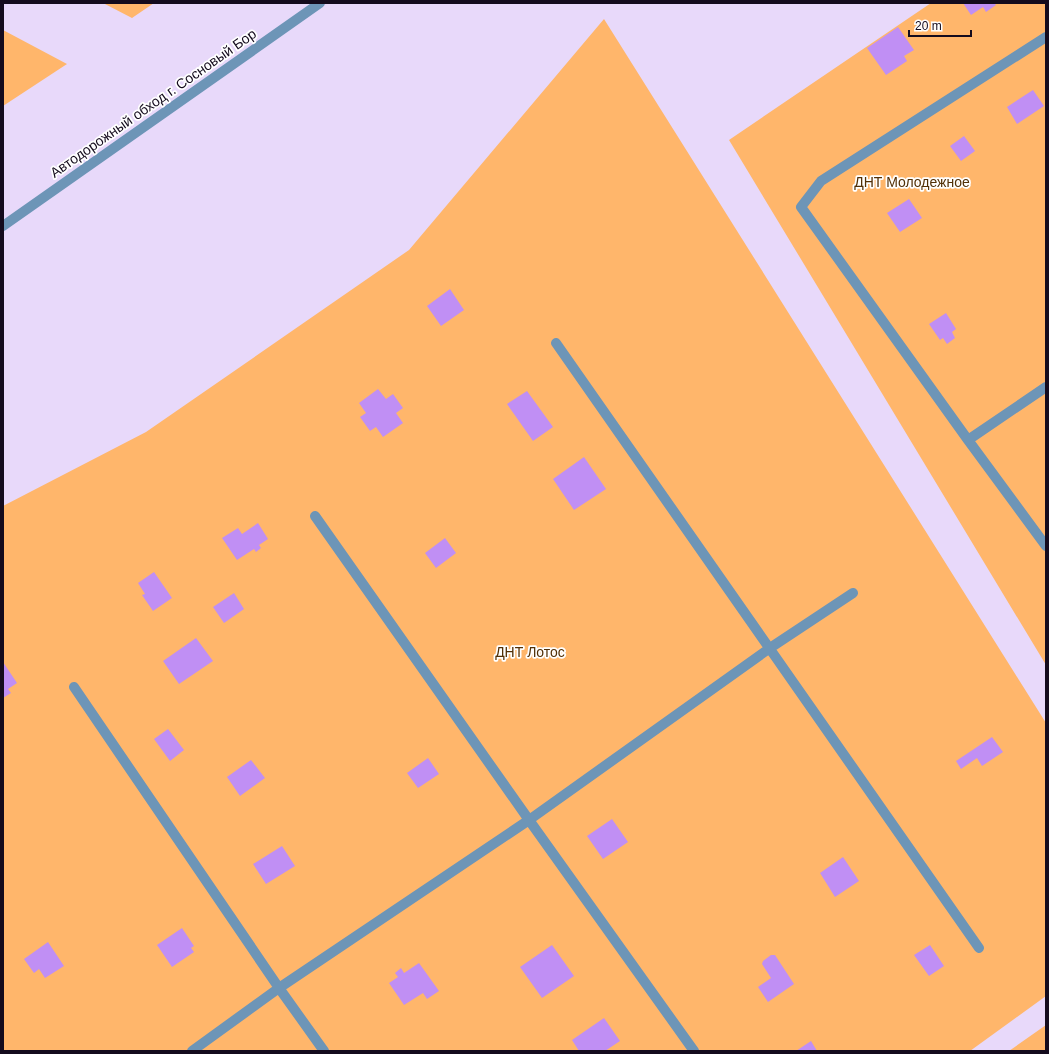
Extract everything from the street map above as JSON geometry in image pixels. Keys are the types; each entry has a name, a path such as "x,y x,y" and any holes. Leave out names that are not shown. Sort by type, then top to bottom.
{"street":[{"name":"Автодорожный обход г. Сосновый Бор","path":"3,226 320,3"},
{"path":"1046,37 821,181 801,207 1046,546"},
{"path":"556,344 979,948"},
{"path":"968,440 1046,387"},
{"path":"315,516 694,1051"},
{"path":"192,1051 279,988 529,820 770,648 853,593"},
{"path":"74,687 279,988 324,1051"}],"green space":[{"path":"103,3 154,3 132,18"},
{"name":"ДНТ Молодежное","path":"931,3 1046,3 1046,665 729,140"},
{"name":"ДНТ Лотос","path":"604,19 1046,723 1046,996 970,1051 3,1051 3,506 146,432 409,250"},
{"path":"3,30 67,64 3,106"},
{"path":"1046,1025 1046,1051 1009,1051"}],"building":[{"path":"963,3 994,3 996,5 986,12 983,7 971,15"},
{"path":"898,27 914,50 904,56 907,61 886,75 867,48"},
{"path":"1033,90 1044,106 1017,124 1007,107"},
{"path":"964,136 975,151 961,161 950,146"},
{"path":"909,199 922,218 900,232 887,213"},
{"path":"450,289 464,310 441,326 427,306"},
{"path":"946,313 956,329 952,332 955,338 947,344 943,338 940,340 929,324"},
{"path":"378,389 386,399 393,394 403,408 396,413 403,423 383,437 376,427 370,431 360,417 366,413 359,403"},
{"path":"527,391 553,427 533,441 507,404"},
{"path":"584,457 606,489 574,510 553,479"},
{"path":"258,523 268,539 259,545 261,548 256,552 254,549 237,560 222,538 238,528 242,534"},
{"path":"445,538 456,553 436,568 425,553"},
{"path":"154,572 172,598 153,611 142,595 145,594 138,583"},
{"path":"234,593 244,609 224,623 213,607"},
{"path":"196,638 213,661 179,684 163,661"},
{"path":"3,662 17,683 8,689 11,693 3,698"},
{"path":"168,729 184,750 170,761 154,739"},
{"path":"992,737 1003,752 982,766 977,758 961,769 956,761"},
{"path":"428,758 439,774 418,788 407,773"},
{"path":"251,760 265,778 240,796 227,777"},
{"path":"612,819 628,842 603,859 587,836"},
{"path":"282,846 295,866 266,884 253,864"},
{"path":"843,857 859,881 835,897 820,873"},
{"path":"182,928 194,946 191,948 194,952 172,967 157,945"},
{"path":"48,942 64,966 45,978 39,969 34,973 24,959"},
{"path":"552,945 574,976 542,998 520,967"},
{"path":"930,945 944,966 929,976 914,955"},
{"path":"771,955 775,955 794,984 768,1002 758,987 771,978 762,964 763,961"},
{"path":"419,963 439,991 427,999 423,993 404,1005 389,983 398,977 395,973 401,968 404,973"},
{"path":"604,1018 620,1041 605,1051 579,1051 572,1040"},
{"path":"811,1041 817,1051 796,1051"}]}
